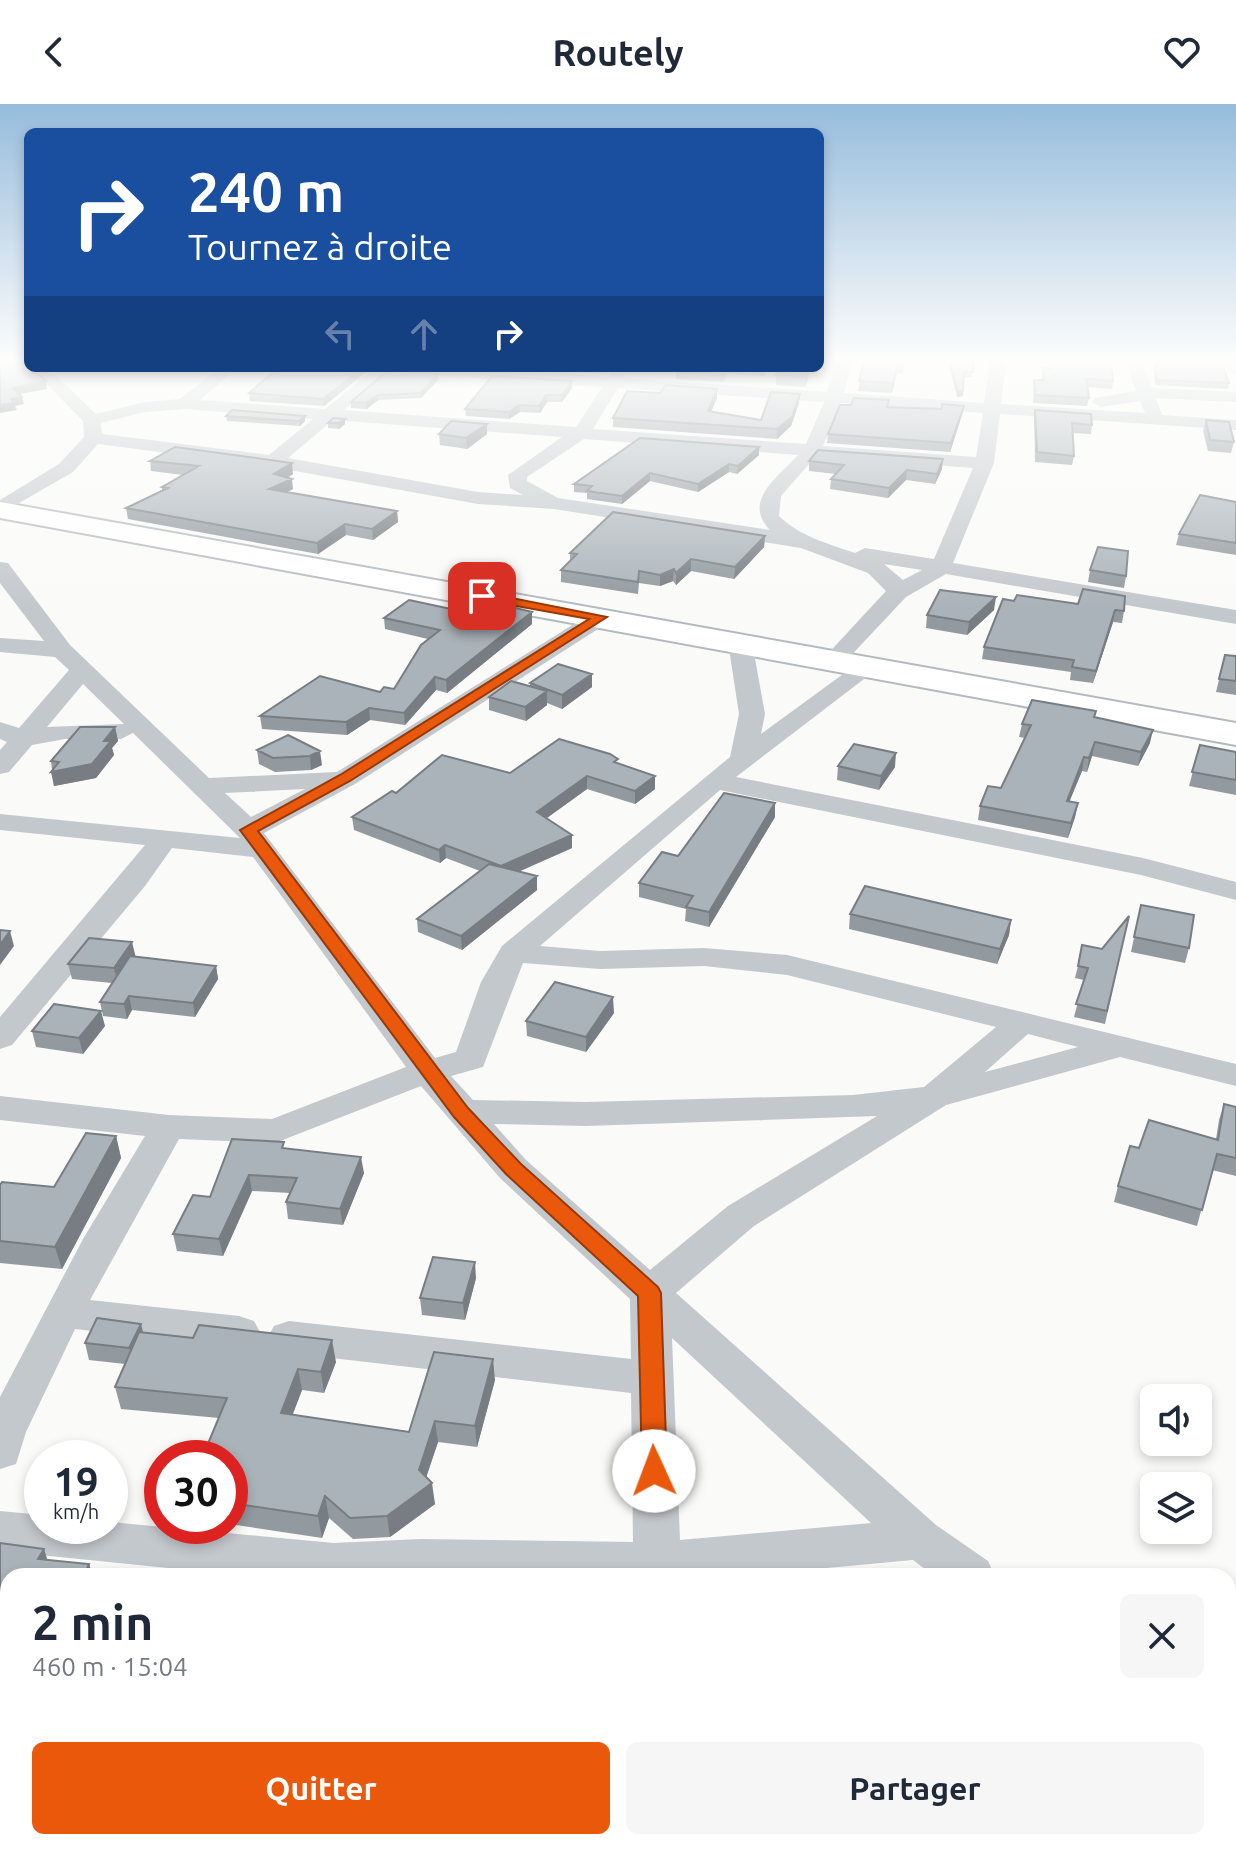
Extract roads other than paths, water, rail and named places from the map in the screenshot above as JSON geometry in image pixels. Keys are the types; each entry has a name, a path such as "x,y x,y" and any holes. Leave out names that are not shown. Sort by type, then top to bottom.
{"main road":[{"path":"0,509 1236,734"}],"street":[{"path":"0,509 66,468 83,443"},
{"path":"174,443 478,498 554,503 805,542 940,569 1236,617"},
{"path":"273,461 292,443"},
{"path":"424,486 477,485 518,475 565,443"},
{"path":"727,443 985,463"},
{"path":"814,443 779,482 768,502 767,513 785,533 876,568 891,579 898,592"},
{"path":"835,659 898,592 940,569 985,463 988,443"},
{"path":"518,475 517,484 523,491 554,503"},
{"path":"0,568 73,659 255,839 427,1071 513,1169 920,1539 960,1568"},
{"path":"0,822 164,839 255,839 345,778 601,617"},
{"path":"740,642 752,714 742,761"},
{"path":"0,645 73,659"},
{"path":"0,766 11,734 43,717 73,659"},
{"path":"0,1108 169,1127 275,1131 427,1071 471,1059 497,982 513,953 714,781 869,666"},
{"path":"0,723 43,717"},
{"path":"11,734 89,729 144,731"},
{"path":"204,786 345,778"},
{"path":"714,781 1143,867 1236,891"},
{"path":"0,1038 135,880 164,839"},
{"path":"513,953 600,960 704,957 787,965 1236,1075"},
{"path":"650,1293 741,1216 934,1097 1022,1022"},
{"path":"461,1112 586,1114 853,1107 934,1097 1121,1046"},
{"path":"0,1451 4,1432 63,1312 141,1169 169,1127"},
{"path":"650,1293 655,1568"},
{"path":"63,1312 651,1378"},
{"path":"0,1531 334,1564 421,1560 608,1568"},
{"path":"672,1568 920,1539"}]}
